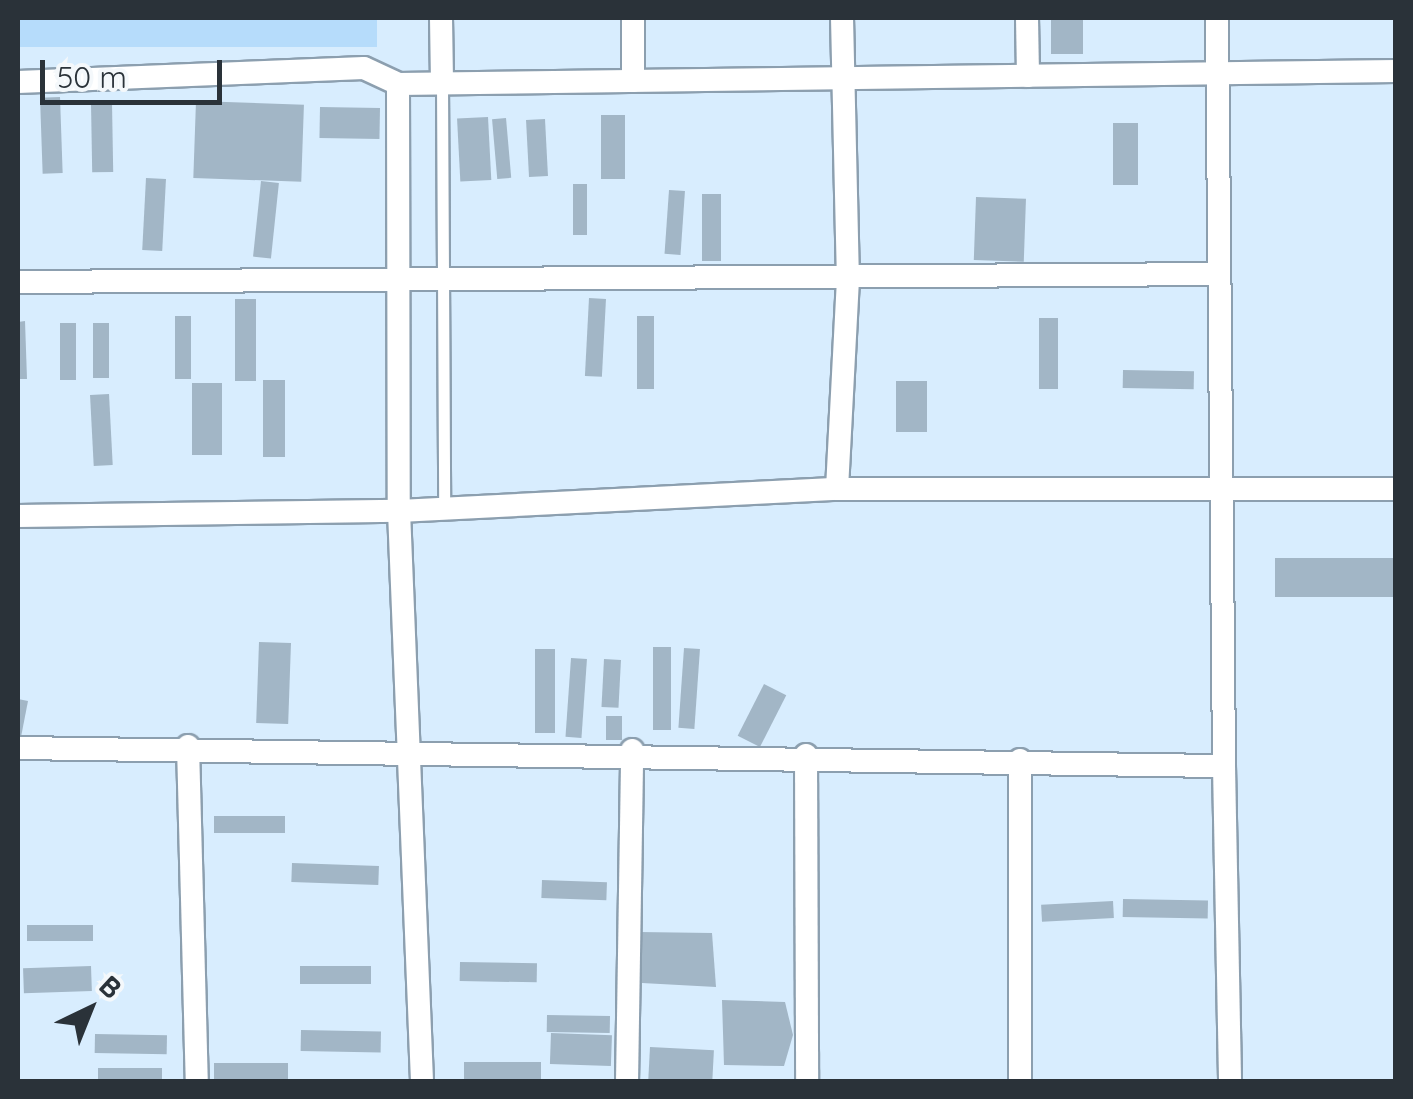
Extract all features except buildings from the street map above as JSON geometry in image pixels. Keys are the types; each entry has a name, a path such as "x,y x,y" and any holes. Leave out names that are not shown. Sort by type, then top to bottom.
{"street":[{"path":"441,18 442,84"},
{"path":"633,18 633,81"},
{"path":"837,489 848,282 842,18"},
{"path":"1027,18 1028,76"},
{"path":"1216,18 1219,490 1230,1082"},
{"path":"18,82 364,68 398,84 1396,71"},
{"path":"398,84 395,279 399,512 422,1082"},
{"path":"18,282 442,278 848,282 1218,274"},
{"path":"18,516 399,512 837,489 1396,489"},
{"path":"188,746 196,1082"},
{"path":"18,748 632,750 1224,766"},
{"path":"627,1082 632,750"},
{"path":"806,755 807,1082"},
{"path":"1020,760 1020,1082"}],"lane":[{"path":"442,84 444,509"}],"shaded area":[{"path":"18,18 377,18 377,47 18,47"}]}
